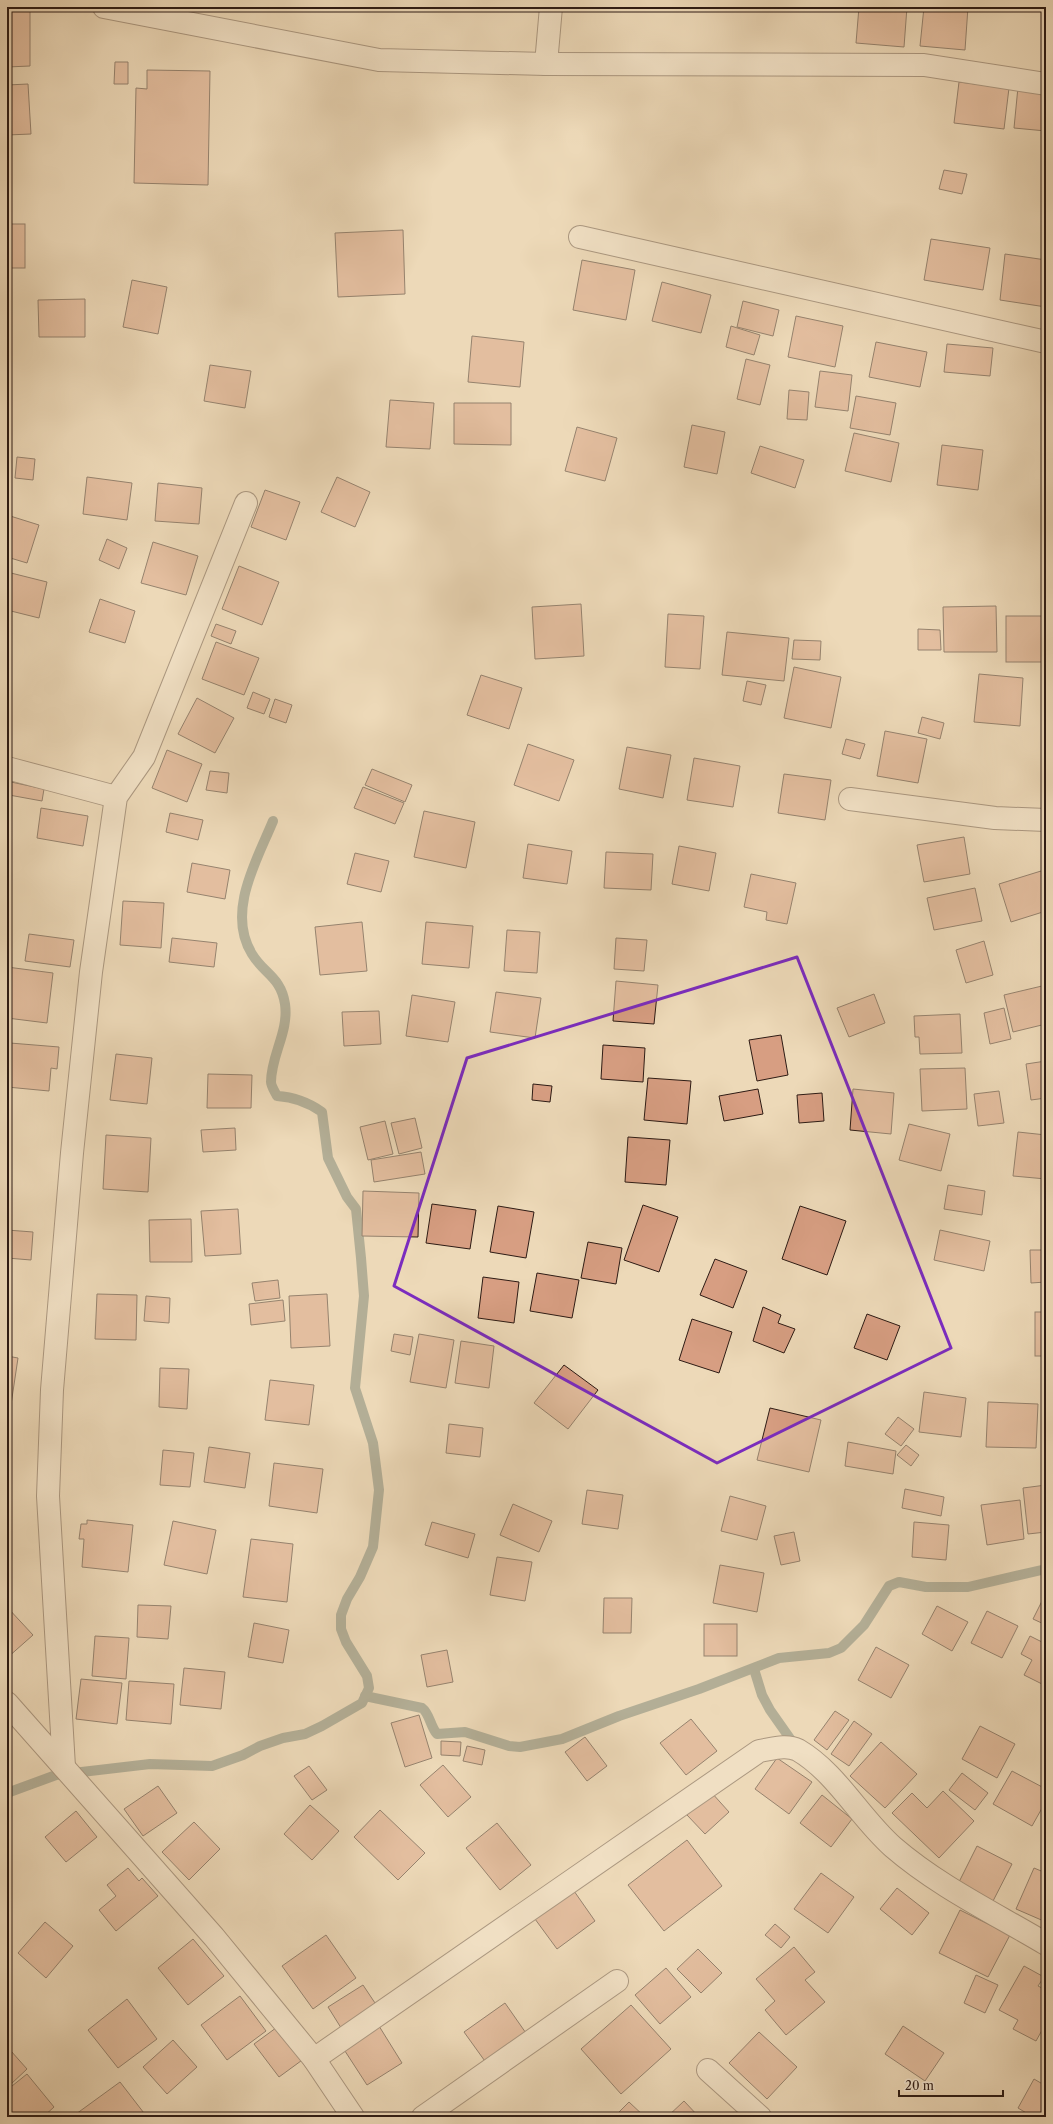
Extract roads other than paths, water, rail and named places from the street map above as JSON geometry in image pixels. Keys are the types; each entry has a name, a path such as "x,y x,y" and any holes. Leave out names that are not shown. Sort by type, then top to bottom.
{"street":[{"path":"104,7 379,60 546,64 924,65 1046,84"},
{"path":"546,64 551,7"},
{"path":"580,237 1046,342"},
{"path":"64,1767 48,1496 52,1390 72,1153 91,972 116,797 144,757 246,503"},
{"path":"7,768 116,797"},
{"path":"850,799 995,818 1046,820"},
{"path":"7,1703 214,1937 314,2059 353,2117"},
{"path":"314,2059 760,1750 790,1746 798,1750 821,1767 893,1847 943,1884 1046,1944"},
{"path":"423,2117 618,1981"},
{"path":"708,2070 760,2117"}],"waterway":[{"path":"7,1793 56,1775 150,1764 212,1766 243,1755 260,1746 283,1738 305,1734 322,1726 362,1703 369,1688 367,1676 346,1642 341,1629 341,1615 347,1599 360,1577 373,1547 379,1490 373,1443 355,1388 364,1296 356,1209 347,1197 328,1158 322,1112 312,1105 301,1101 277,1096 272,1087 272,1072 286,1014 285,1004 280,988 252,954 245,938 242,921 243,904 252,869 273,821"},
{"path":"365,1696 422,1708 427,1713 437,1734 465,1732 509,1746 520,1747 562,1739 619,1716 699,1689 779,1658 829,1653 841,1648 864,1625 889,1586 899,1582 926,1587 968,1587 1046,1569"},
{"path":"754,1669 762,1695 770,1710 796,1747"}]}
